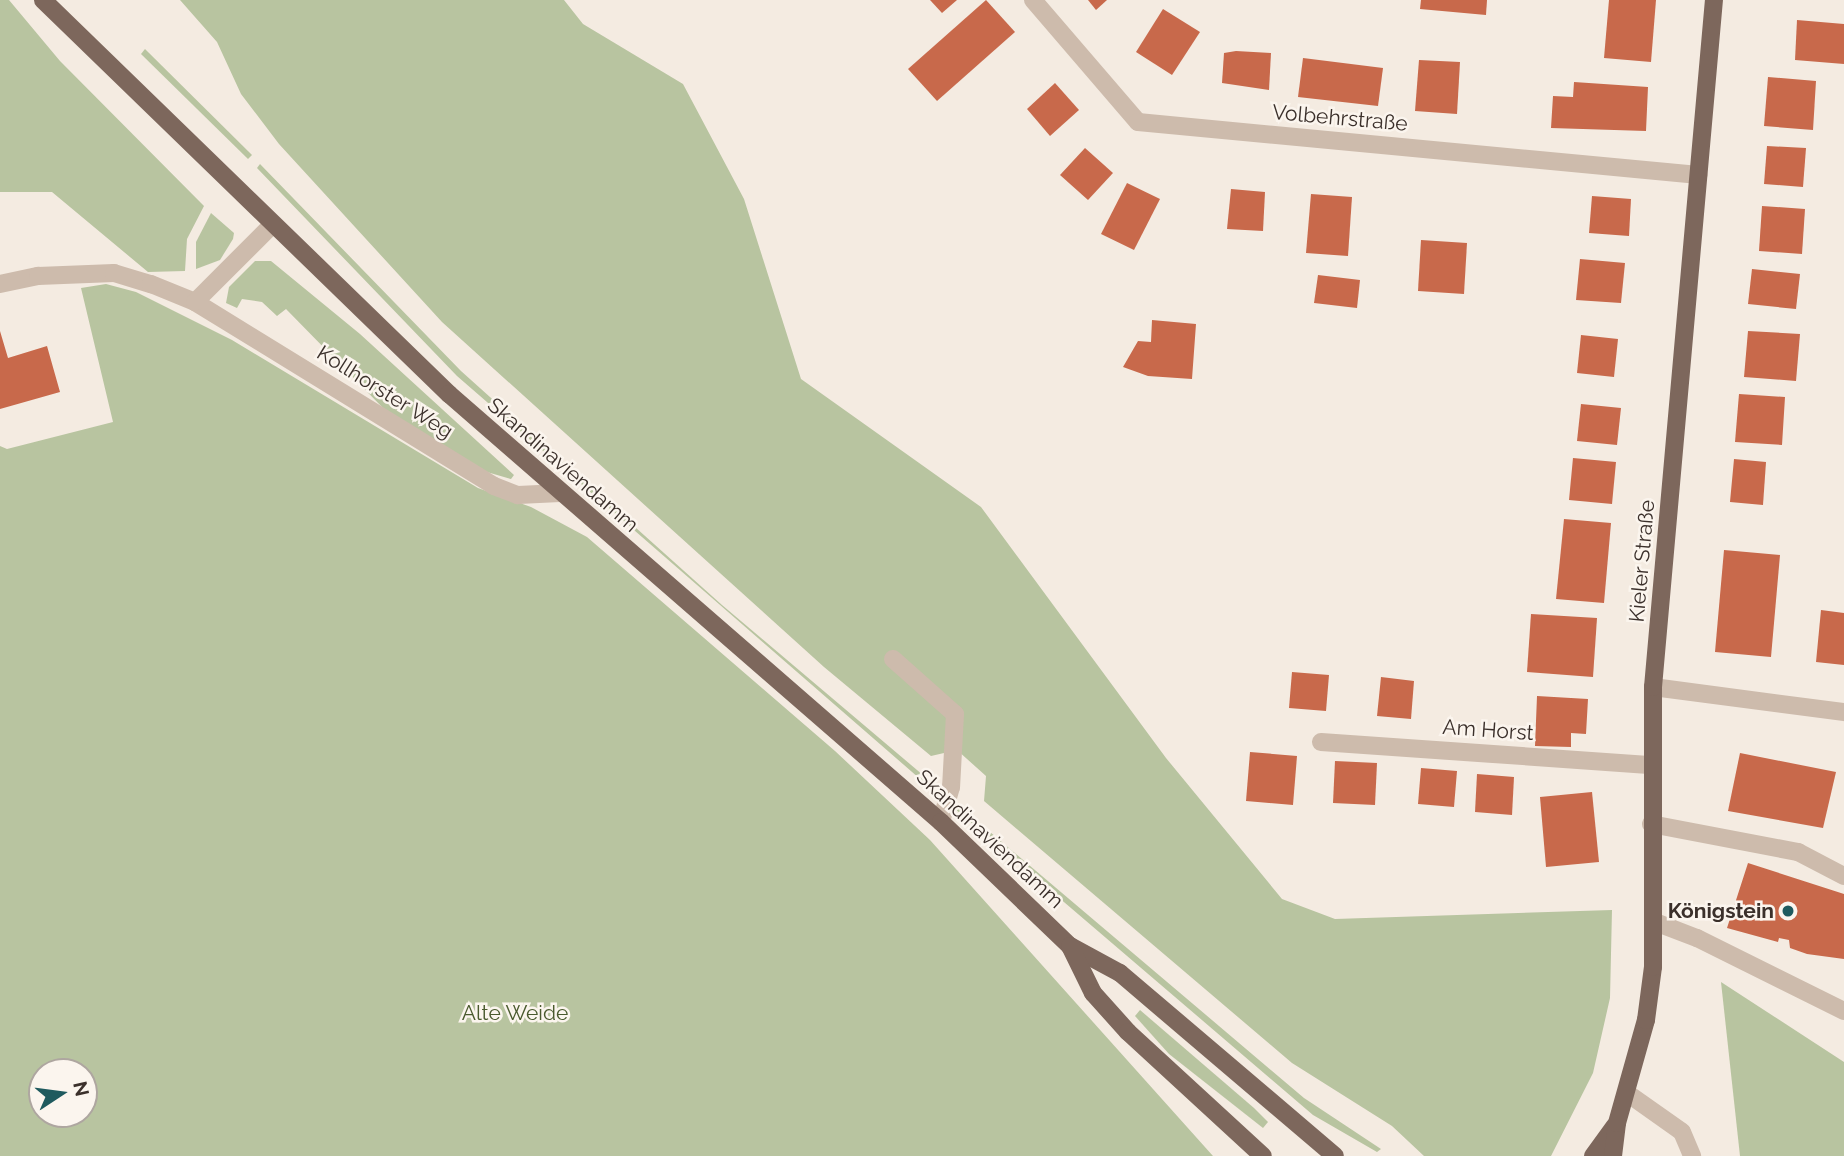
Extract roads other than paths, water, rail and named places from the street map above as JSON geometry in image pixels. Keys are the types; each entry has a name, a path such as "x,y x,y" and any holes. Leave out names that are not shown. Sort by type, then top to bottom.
{"main road":[{"name":"Skandinaviendamm","path":"43,0 272,225 560,493 941,822 1070,946 1120,973 1335,1156"},
{"name":"Kieler Straße","path":"1613,1156 1617,1123 1646,1020 1655,922 1651,824 1653,687 1714,0"},
{"name":"Skandinaviendamm","path":"1070,946 1093,993 1128,1032 1263,1156"},
{"name":"Kieler Straße","path":"1593,1156 1617,1123"}],"street":[{"name":"Volbehrstraße","path":"1033,0 1138,122 1699,175"},
{"path":"195,302 272,225"},
{"name":"Kollhorster Weg","path":"0,284 38,276 114,273 195,302 494,486 518,495 560,493"},
{"path":"893,659 955,713 951,788 941,822"},
{"path":"1653,687 1844,712"},
{"name":"Am Horst","path":"1321,742 1652,765"},
{"path":"1651,824 1798,852 1844,876"},
{"path":"1655,922 1697,938 1844,1011"},
{"path":"1627,1093 1682,1132 1692,1156"}],"place":[{"name":"Königstein","path":"1788,911"}],"park label":[{"name":"Alte Weide","path":"515,1013"}]}
